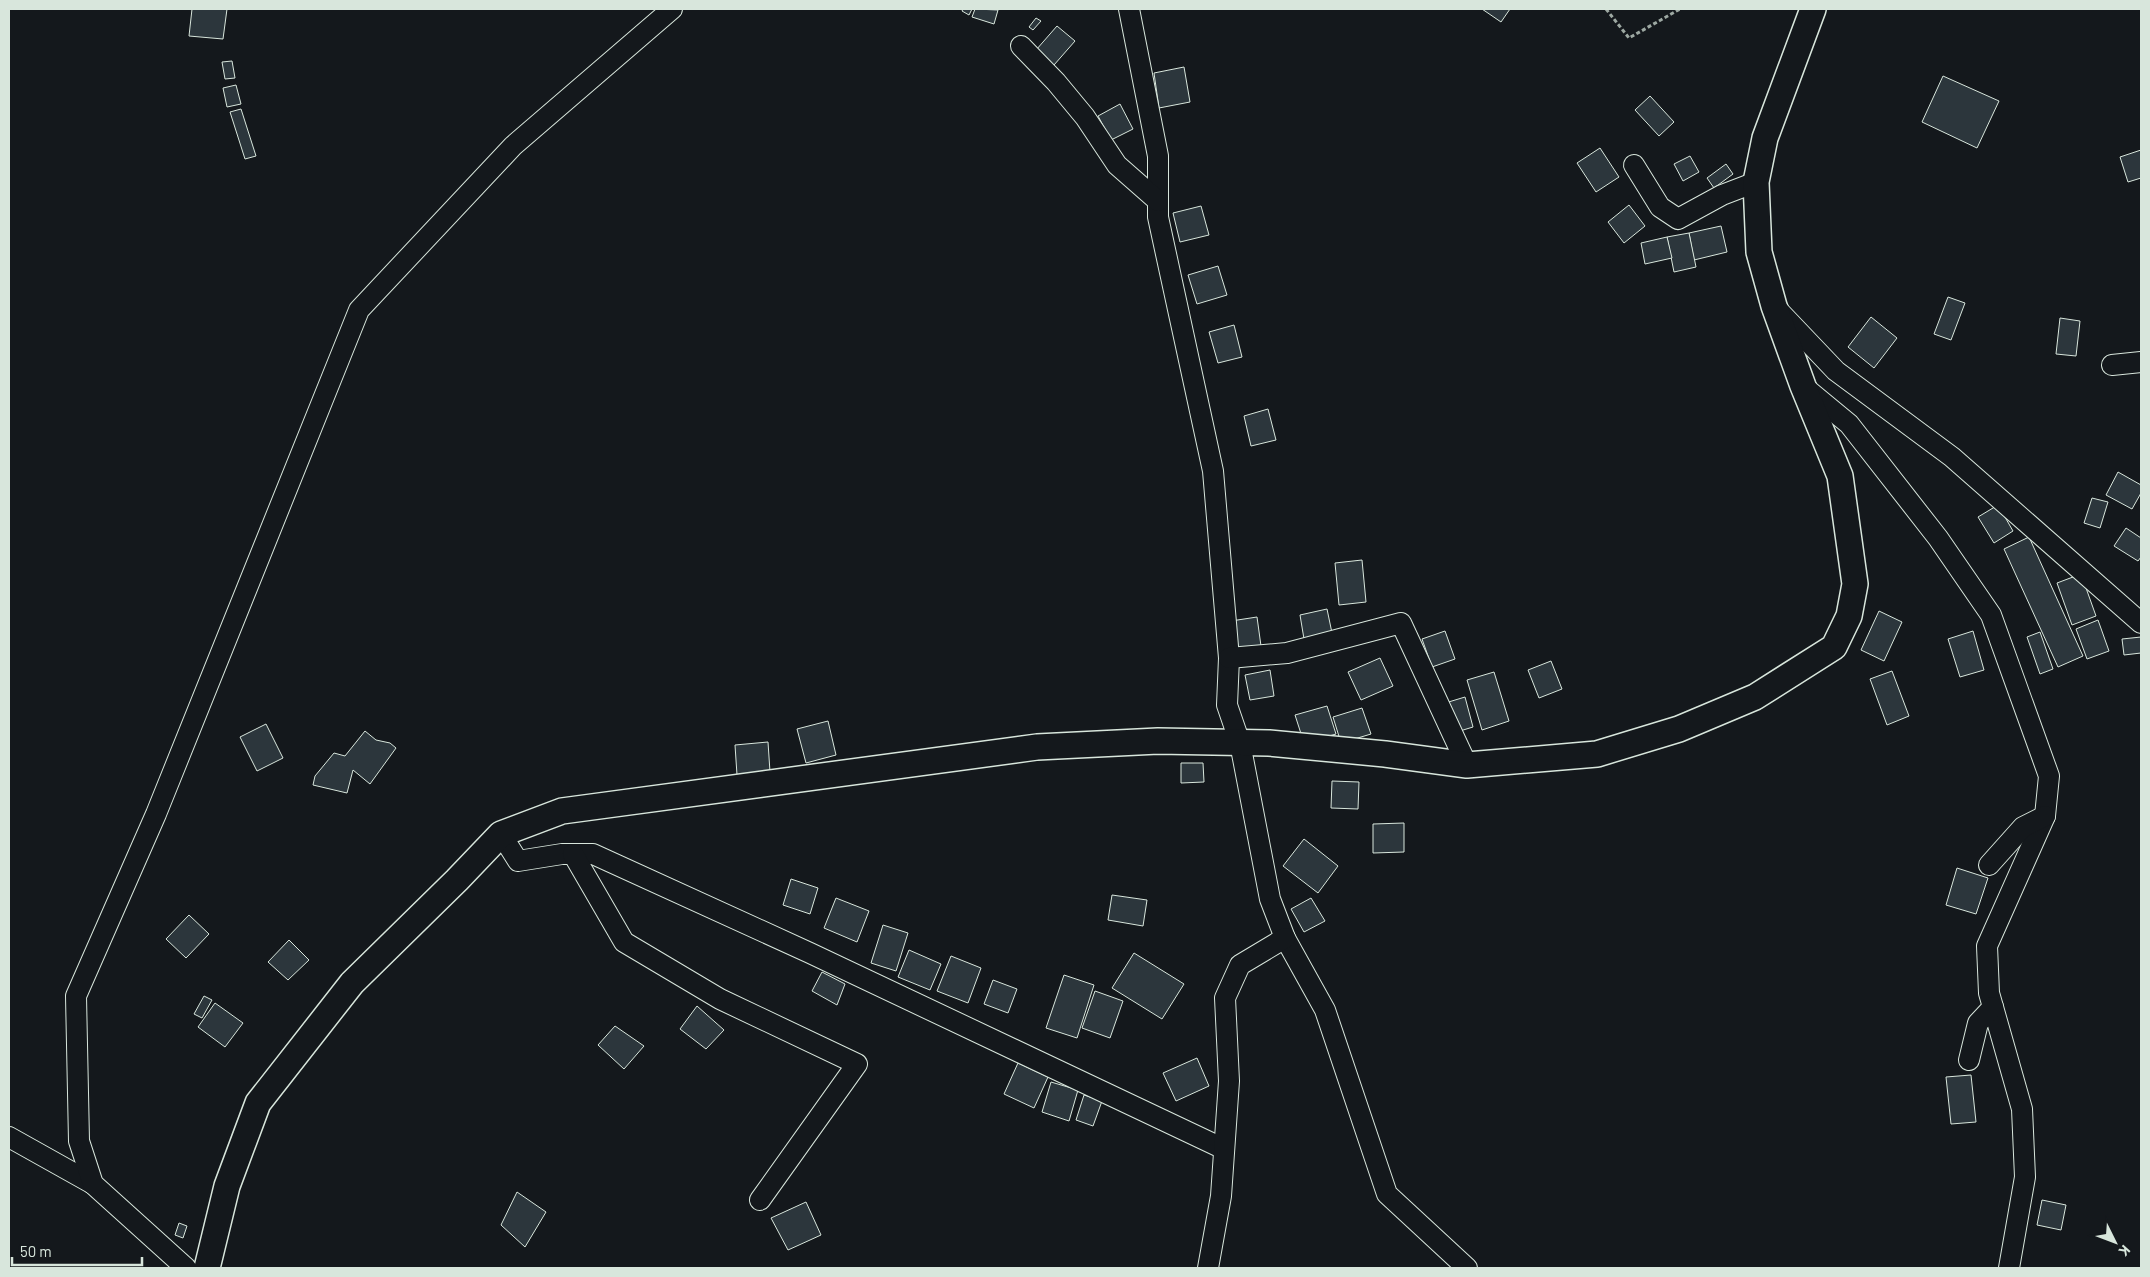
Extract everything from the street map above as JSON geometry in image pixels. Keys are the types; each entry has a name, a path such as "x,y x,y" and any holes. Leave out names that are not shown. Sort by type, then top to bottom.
{"main road":[{"path":"207,1268 226,1186 258,1103 352,983 500,834 562,811 1037,747 1158,741 1269,743 1376,753 1467,765 1597,754 1679,729 1755,697 1834,647 1849,616 1855,584 1840,476 1803,386 1774,306 1759,252 1756,182 1765,138 1813,9"}],"street":[{"path":"93,1184 79,1141 76,996 156,814 359,310 513,146 672,9"},
{"path":"1129,9 1158,156 1158,217 1213,472 1230,658 1227,705 1240,743 1270,899 1285,938 1325,1010 1387,1194 1467,1268"},
{"path":"1021,46 1056,82 1085,117 1117,164 1158,201"},
{"path":"1634,165 1660,207 1678,219 1722,195 1756,182"},
{"path":"1774,306 1836,371 1952,457 2141,623"},
{"path":"2112,365 2141,362"},
{"path":"1803,386 1849,424 1938,538 1991,615 2049,776 2044,816 1987,946 1988,993 2022,1109 2025,1176 2009,1268"},
{"path":"1230,658 1287,653 1401,623 1467,765"},
{"path":"1989,866 2023,827 2044,816"},
{"path":"500,834 518,861 562,854 593,854 1224,1148"},
{"path":"573,854 624,942 720,999 857,1064 760,1200"},
{"path":"1208,1268 1221,1196 1229,1081 1225,998 1240,965 1285,938"},
{"path":"1969,1060 1978,1023 1993,1007"},
{"path":"9,1137 93,1184 186,1268"}],"path":[{"path":"1606,9 1629,38 1680,9"}],"building":[{"path":"192,9 227,9 223,39 189,36"},
{"path":"963,9 972,9 969,15 962,11"},
{"path":"975,9 998,10 994,24 972,17"},
{"path":"1482,9 1510,9 1501,22"},
{"path":"1036,18 1041,21 1033,30 1029,27"},
{"path":"1057,26 1075,41 1054,65 1036,50"},
{"path":"232,61 235,78 225,79 222,62"},
{"path":"1184,67 1190,102 1159,108 1154,73"},
{"path":"1943,76 1999,101 1977,148 1922,122"},
{"path":"236,85 241,104 227,107 223,88"},
{"path":"1650,96 1674,122 1659,136 1635,110"},
{"path":"1120,104 1133,129 1111,140 1098,116"},
{"path":"241,109 256,156 245,159 230,112"},
{"path":"1600,148 1619,177 1596,192 1577,163"},
{"path":"2141,150 2141,178 2128,182 2120,157"},
{"path":"1690,156 1699,172 1683,181 1674,164"},
{"path":"1726,164 1733,174 1714,188 1707,178"},
{"path":"1629,205 1645,226 1624,243 1608,222"},
{"path":"1201,206 1209,235 1180,242 1173,213"},
{"path":"1721,226 1727,252 1694,260 1689,233"},
{"path":"1689,233 1696,267 1674,272 1667,237"},
{"path":"1667,237 1672,258 1645,264 1641,243"},
{"path":"1218,266 1227,295 1197,304 1188,275"},
{"path":"1948,297 1965,303 1951,340 1934,334"},
{"path":"1871,317 1897,338 1874,368 1848,347"},
{"path":"2060,318 2080,321 2076,356 2056,354"},
{"path":"1234,325 1242,357 1218,363 1209,332"},
{"path":"1268,409 1276,440 1251,446 1244,416"},
{"path":"2118,472 2141,485 2141,493 2132,509 2106,495"},
{"path":"2092,498 2108,502 2100,528 2084,523"},
{"path":"1998,505 2013,531 1994,543 1978,517"},
{"path":"2126,528 2141,538 2141,557 2138,561 2114,546"},
{"path":"2029,537 2083,656 2058,667 2004,549"},
{"path":"1362,560 1366,602 1339,605 1335,563"},
{"path":"2081,574 2096,616 2072,625 2057,583"},
{"path":"1327,609 1332,633 1304,639 1300,615"},
{"path":"1879,611 1902,622 1884,661 1861,650"},
{"path":"1257,617 1261,646 1236,650 1231,621"},
{"path":"2098,620 2109,651 2087,659 2076,629"},
{"path":"1445,631 1455,659 1432,667 1422,639"},
{"path":"1973,631 1984,670 1960,677 1948,639"},
{"path":"2040,632 2053,669 2040,674 2027,637"},
{"path":"2141,637 2141,653 2124,655 2122,639"},
{"path":"1380,658 1393,686 1361,700 1348,672"},
{"path":"1551,661 1562,689 1539,698 1528,670"},
{"path":"1270,670 1274,696 1250,700 1245,675"},
{"path":"1892,671 1909,716 1887,725 1870,679"},
{"path":"1494,672 1509,721 1482,730 1467,680"},
{"path":"1465,697 1473,727 1450,734 1442,704"},
{"path":"1327,706 1336,734 1304,743 1295,715"},
{"path":"1362,708 1371,734 1341,743 1333,717"},
{"path":"828,721 836,755 806,763 797,729"},
{"path":"266,724 283,758 257,771 240,737"},
{"path":"365,731 376,740 390,743 396,748 370,784 353,770 347,793 313,785 315,776 334,753 345,756"},
{"path":"768,742 770,772 737,775 735,745"},
{"path":"1181,763 1203,763 1204,782 1181,783"},
{"path":"1332,781 1359,782 1358,809 1331,808"},
{"path":"1404,823 1404,852 1373,853 1373,824"},
{"path":"1304,839 1338,866 1318,893 1283,866"},
{"path":"1957,868 1988,878 1976,914 1946,905"},
{"path":"791,879 818,888 810,914 783,905"},
{"path":"1112,895 1147,900 1143,926 1108,920"},
{"path":"836,898 869,911 857,942 824,928"},
{"path":"1311,898 1325,921 1304,932 1291,909"},
{"path":"189,915 209,934 186,958 166,939"},
{"path":"883,925 908,933 896,971 871,963"},
{"path":"289,940 309,960 288,980 268,962"},
{"path":"909,950 941,964 930,990 898,977"},
{"path":"1134,953 1184,984 1162,1019 1112,988"},
{"path":"951,956 981,968 968,1003 937,991"},
{"path":"822,972 845,984 837,1005 812,991"},
{"path":"1064,975 1094,985 1077,1038 1046,1028"},
{"path":"993,980 1017,989 1008,1013 984,1004"},
{"path":"1095,991 1123,1001 1110,1038 1082,1028"},
{"path":"204,996 212,1000 202,1018 194,1014"},
{"path":"215,1003 243,1023 225,1047 198,1027"},
{"path":"697,1006 724,1030 706,1049 680,1029"},
{"path":"615,1026 644,1046 624,1069 598,1045"},
{"path":"1197,1058 1209,1086 1176,1101 1163,1073"},
{"path":"1018,1063 1048,1077 1034,1108 1004,1094"},
{"path":"1971,1075 1976,1122 1951,1124 1946,1077"},
{"path":"1051,1082 1078,1090 1069,1121 1042,1112"},
{"path":"1084,1095 1102,1101 1093,1126 1076,1120"},
{"path":"517,1192 546,1212 525,1247 501,1225"},
{"path":"2042,1200 2066,1205 2061,1230 2037,1225"},
{"path":"806,1202 821,1235 788,1250 771,1218"},
{"path":"179,1223 187,1226 183,1238 175,1235"}]}
